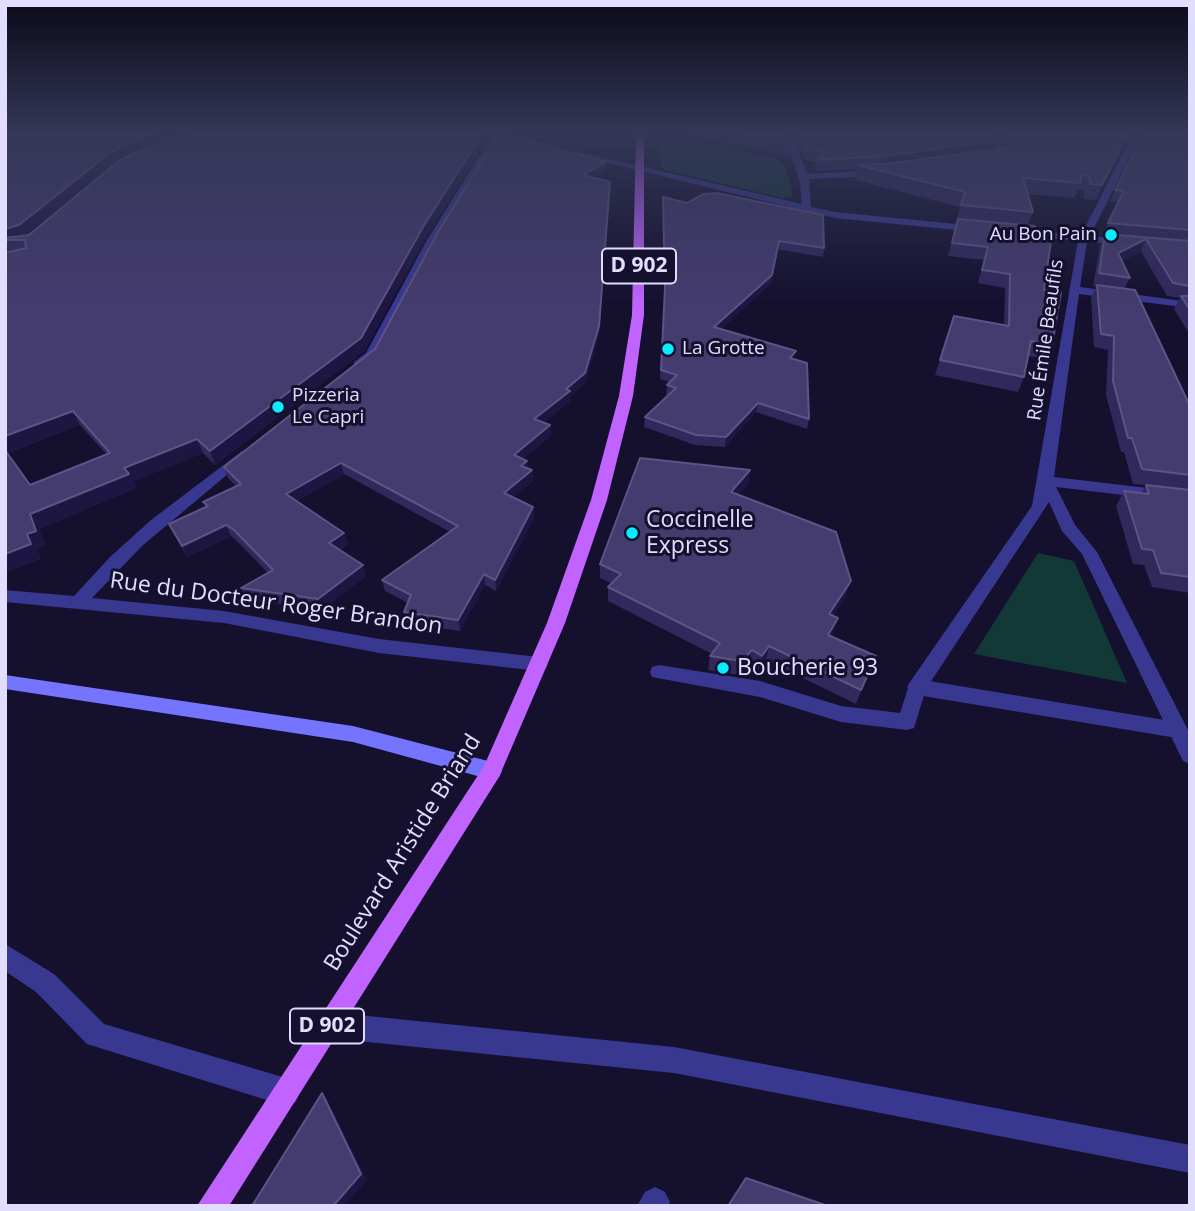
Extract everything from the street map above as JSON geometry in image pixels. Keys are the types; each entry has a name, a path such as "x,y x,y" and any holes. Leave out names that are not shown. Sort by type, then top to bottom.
{"main road":[{"name":"Boulevard Aristide Briand","path":"212,1206 492,771 539,664 599,500 626,396 638,315 641,191"}],"street":[{"path":"350,372 371,355 461,191"},
{"path":"728,191 835,215 983,229"},
{"path":"806,191 809,203 806,209"},
{"name":"Rue Émile Beaufils","path":"659,672 760,689 841,714 907,722 917,687 1040,506 1084,238 1105,191"},
{"path":"1010,232 1138,243"},
{"path":"1076,290 1190,304"},
{"path":"79,602 100,576 149,528 255,446"},
{"path":"1046,481 1190,498"},
{"path":"1046,481 1068,527 1089,552 1190,755"},
{"name":"Rue du Docteur Roger Brandon","path":"5,596 224,617 379,646 539,664"},
{"path":"5,682 353,734 492,771"},
{"path":"917,687 1177,730"},
{"path":"5,956 45,983 96,1035 286,1092"},
{"path":"328,1025 674,1060 1190,1159"}],"green space":[{"path":"751,191 792,191 793,196 783,198"},
{"path":"1038,553 1074,561 1127,683 974,654"}],"building":[{"path":"5,191 62,191 19,225 5,229"},
{"path":"83,191 446,191 361,338 210,451 197,439 124,468 129,474 30,514 36,531 27,534 31,544 5,554 5,450 30,485 110,453 73,411 5,436 5,253 26,248 25,240 5,238 29,235"},
{"path":"464,191 609,191 599,326 585,373 566,389 570,391 534,419 550,425 514,455 527,461 521,466 532,470 504,493 533,507 495,580 484,574 458,620 404,612 411,595 382,580 458,526 341,463 286,494 344,533 329,543 363,565 318,599 241,588 273,570 234,530 226,525 182,546 169,524 208,506 203,502 241,484 224,467 375,349 438,232"},
{"path":"959,191 1027,191 1033,212 961,205 965,192"},
{"path":"1120,191 1190,191 1190,230 1108,223 1124,191"},
{"path":"716,193 823,215 824,248 779,241 772,275 714,327 796,351 790,358 807,363 809,419 758,403 726,437 696,435 645,417 676,388 667,385 677,375 661,370 665,288 663,197 687,203 703,194"},
{"path":"958,219 1035,226 1036,230 1048,236 1051,241 1044,290 1061,292 1052,345 1031,341 1024,377 940,360 954,316 1009,326 1010,274 982,270 988,247 952,243"},
{"path":"1105,234 1190,241 1190,286 1173,283 1146,239 1118,253 1130,278 1099,273"},
{"path":"1097,285 1135,290 1190,406 1190,475 1142,469 1132,438 1128,438 1113,381 1114,336 1101,334"},
{"path":"1181,296 1190,296 1190,310"},
{"path":"640,458 750,470 731,492 836,532 851,581 829,614 838,618 828,635 876,656 861,690 769,646 762,656 752,650 742,661 710,656 720,643 608,587 621,574 600,564"},
{"path":"1146,485 1190,490 1190,577 1161,573 1153,550 1142,549 1124,491 1149,494"},
{"path":"322,1093 361,1174 333,1206 252,1206"},
{"path":"746,1178 828,1206 728,1206"}],"place":[{"name":"Au Bon Pain","path":"1111,235"},
{"name":"La Grotte","path":"668,349"},
{"name":"Pizzeria Le Capri","path":"278,407"},
{"name":"Coccinelle Express","path":"632,533"},
{"name":"Boucherie 93","path":"723,668"}]}
